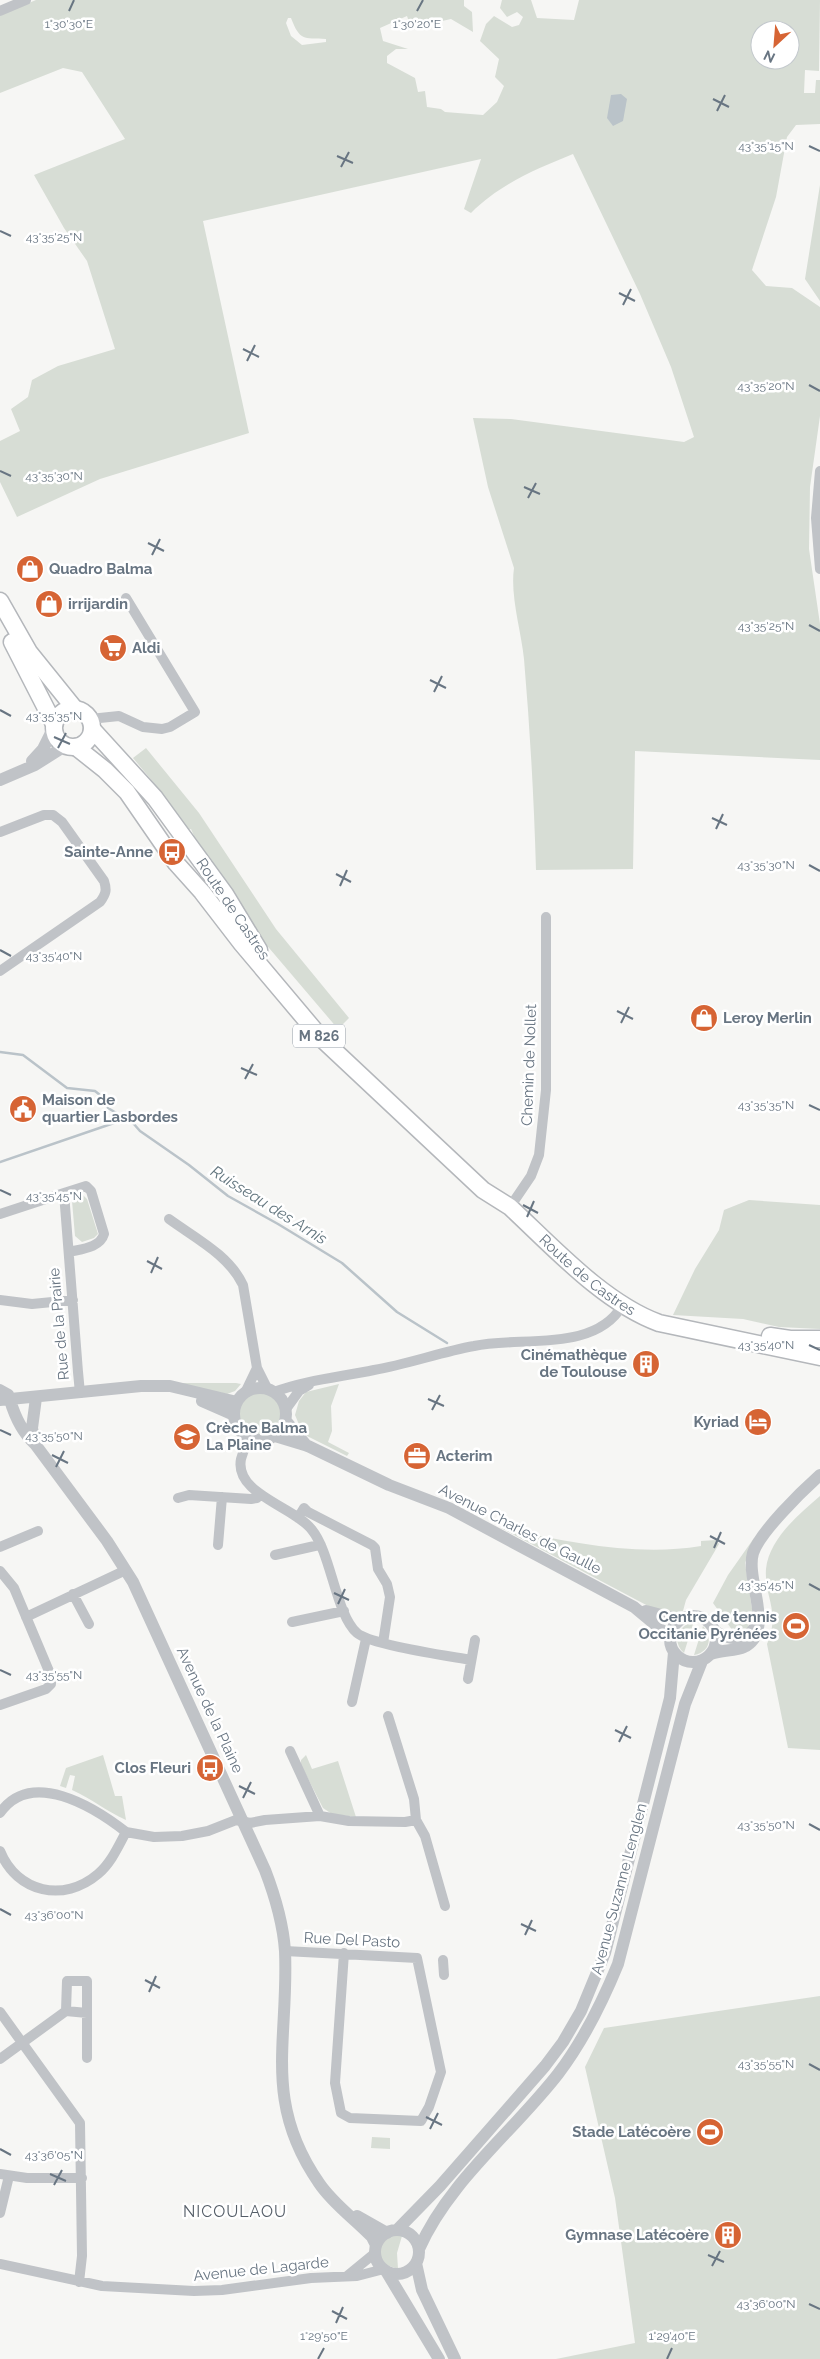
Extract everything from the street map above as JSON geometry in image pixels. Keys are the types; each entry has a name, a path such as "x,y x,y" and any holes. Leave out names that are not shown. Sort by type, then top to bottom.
{"main road":[{"name":"M 826","path":"0,600 29,652 75,709 84,712 91,724"},
{"name":"M 826","path":"0,620 54,726 58,741 70,747"},
{"path":"54,726 62,712 75,709"},
{"path":"70,747 89,740 91,724"},
{"name":"Route de Castres","path":"91,724 149,790 225,894 253,942 324,1026 380,1083 502,1192 510,1207"},
{"name":"Route de Castres","path":"70,747 111,775 127,792 176,863 322,1039 483,1190 510,1207 609,1296 622,1306 647,1319 673,1327 820,1357"},
{"name":"Route de Castres","path":"673,1327 722,1327 790,1339 820,1339"}],"street":[{"path":"0,12 26,0"},
{"path":"820,472 816,518 820,569"},
{"path":"91,724 119,716 143,727 162,729 170,727 195,712 126,598"},
{"path":"23,770 43,749 54,726"},
{"path":"0,780 70,747"},
{"path":"0,832 44,816 53,815 62,822 104,881 106,895 100,902 0,970"},
{"name":"Chemin de Nollet","path":"510,1207 531,1176 539,1155 546,1090 546,917"},
{"name":"Rue de la Prairie","path":"69,1252 99,1243 103,1238 104,1231 90,1189 84,1186 64,1193 80,1393"},
{"path":"0,1214 64,1193"},
{"path":"168,1220 226,1261 240,1277 257,1368 270,1390 283,1400 286,1415"},
{"path":"0,1300 32,1304 72,1300"},
{"path":"5,1400 80,1393 126,1386 165,1386 241,1397 258,1388 270,1390 376,1370 476,1345 557,1340 575,1336 610,1322 622,1306"},
{"path":"257,1368 241,1397 234,1415 238,1428 249,1437 261,1440 275,1436 299,1391 313,1382"},
{"path":"0,1389 9,1394 5,1400"},
{"path":"80,1393 169,1394 206,1402 234,1415"},
{"path":"35,1444 32,1428 36,1398"},
{"name":"Avenue de la Plaine","path":"5,1400 28,1437 107,1541 126,1570 142,1601 275,1894 285,1951 281,2062 284,2100 293,2134 307,2163 324,2190 372,2237 376,2249"},
{"name":"Avenue Charles de Gaulle","path":"286,1415 308,1446"},
{"name":"Avenue Charles de Gaulle","path":"275,1436 308,1446 383,1482 445,1506 654,1618 680,1620"},
{"path":"249,1437 241,1459 241,1469 246,1482 260,1494 313,1530 352,1628 366,1639 471,1660"},
{"path":"758,1616 753,1630 744,1638 725,1637 714,1631 706,1621 700,1618 691,1617 680,1620 675,1625 670,1637 674,1652 687,1662 742,1648 752,1642 759,1626 758,1616 751,1570 754,1551 765,1533 820,1475"},
{"path":"178,1498 190,1494 251,1499 257,1498 260,1494"},
{"path":"218,1545 222,1497"},
{"path":"298,1518 304,1508 308,1512 375,1548 378,1569 387,1584 390,1597 383,1643"},
{"path":"0,1548 38,1531"},
{"path":"275,1555 319,1545"},
{"path":"26,1617 126,1570"},
{"path":"0,1571 14,1588 51,1676 51,1684 38,1693 0,1705"},
{"path":"73,1594 89,1624"},
{"path":"292,1622 344,1611"},
{"name":"Avenue Charles de Gaulle","path":"654,1618 670,1637"},
{"path":"706,1657 716,1643 714,1631"},
{"path":"352,1702 366,1639"},
{"path":"468,1679 475,1640"},
{"name":"Avenue Suzanne Lenglen","path":"392,2231 440,2186 545,2066 563,2042 584,2004 605,1953 670,1698 674,1652"},
{"name":"Avenue Suzanne Lenglen","path":"419,2249 430,2226 454,2193 558,2074 595,2018 618,1964 684,1704 706,1657"},
{"path":"388,1716 414,1799 416,1820 425,1836 445,1906"},
{"path":"290,1752 320,1816"},
{"path":"0,1813 16,1797 28,1792 41,1792 88,1807 126,1832 154,1837 182,1836 208,1831 236,1820 250,1823 320,1816 349,1820 405,1822 416,1820"},
{"path":"0,1851 12,1872 24,1882 40,1890 62,1890 84,1883 98,1873 110,1860 126,1832"},
{"name":"Rue Del Pasto","path":"285,1951 344,1953 417,1958 441,2072 424,2118 416,2122 350,2118 341,2113 335,2092 344,1953"},
{"path":"443,1960 444,1976"},
{"path":"66,2011 67,1981 87,1981 87,2058"},
{"path":"0,2059 66,2011 87,2013"},
{"path":"0,2012 80,2123 82,2178 82,2262 80,2282"},
{"path":"0,2213 4,2175 82,2178"},
{"name":"Avenue de la Plaine","path":"344,2209 392,2231"},
{"path":"439,2359 385,2270 378,2262 376,2249 392,2231 410,2235 419,2249 416,2263 422,2290 455,2359"},
{"name":"Avenue de Lagarde","path":"347,2276 376,2249"},
{"path":"385,2270 397,2274 405,2272 416,2263"},
{"name":"Avenue de Lagarde","path":"0,2264 80,2282 118,2288 194,2291 357,2276 385,2270"}],"shaded area":[{"path":"36,0 464,0 464,6 472,12 473,32 451,19 411,28 407,16 380,28 383,41 408,49 396,49 387,56 387,63 415,78 418,92 425,91 427,107 441,109 445,112 483,115 497,102 504,86 495,77 499,59 480,41 486,24 494,16 512,27 519,25 523,17 517,12 507,17 500,8 502,0 531,0 537,18 574,20 579,0 820,0 819,71 805,70 804,93 815,93 816,80 820,80 820,124 796,125 787,137 776,197 752,270 766,286 792,288 820,307 820,416 810,487 809,549 820,624 820,760 635,751 633,869 536,870 528,712 523,648 513,590 514,568 488,487 473,418 511,419 684,442 694,437 671,367 640,294 573,154 519,178 494,194 471,213 464,209 481,159 203,221 249,433 100,479 17,517 0,482 0,441 20,431 11,409 28,397 32,380 58,366 115,349 87,261 64,228 34,175 125,139 82,72 63,68 0,93 0,15","holes":["288,18 291,18 297,31 303,37 326,39 326,42 302,45 291,36 286,23"]},
{"path":"621,94 627,99 623,121 613,126 607,118 611,95"},
{"path":"820,185 820,301 805,279"},
{"path":"146,748 199,813 276,929 349,1018 338,1029 258,935 193,837 191,829 188,830 163,794 133,758"},
{"path":"82,1194 87,1199 98,1234 94,1238 82,1242 75,1236 72,1201 75,1195"},
{"path":"749,1200 820,1205 820,1329 779,1327 743,1319 673,1315 695,1269 719,1230 724,1210"},
{"path":"175,1383 241,1384 235,1391 227,1394"},
{"path":"339,1384 331,1406 332,1431 328,1442 349,1453 347,1456 303,1434 295,1415 299,1401 306,1392"},
{"path":"264,1393 272,1396 278,1402 281,1414 278,1426 272,1432 256,1435 248,1432 242,1426 239,1410 242,1402 248,1396"},
{"name":"Centre de tennis Occitanie Pyrénées","path":"820,1496 820,1750 788,1748 767,1644 771,1632 772,1613 767,1588 766,1569 768,1558 779,1537 794,1519"},
{"path":"501,1528 626,1549 676,1549 701,1546 701,1541 716,1540 719,1544 686,1600 683,1611 673,1614 650,1607"},
{"path":"754,1538 745,1563 753,1615 747,1629 735,1634 713,1603 728,1575"},
{"path":"688,1624 693,1624 684,1653 679,1646 677,1637 680,1630"},
{"path":"703,1626 709,1640 707,1648 694,1655"},
{"path":"103,1755 115,1796 122,1796 126,1820 72,1790 75,1776 70,1775 66,1788 60,1786 66,1768"},
{"path":"306,1755 312,1769 338,1761 356,1817 332,1814 323,1808 301,1765 301,1760"},
{"name":"Stade Latécoère","path":"820,1996 820,2359 556,2359 635,2343 615,2198 585,2067 604,2028"},
{"path":"372,2137 390,2138 390,2149 371,2148"},
{"path":"391,2236 402,2236 397,2253 398,2269 386,2265 380,2253 383,2242"}],"waterway":[{"name":"Ruisseau des Arnis","path":"0,1052 23,1055 67,1088 95,1091 105,1099 108,1108 133,1123 140,1131 189,1165 228,1196 342,1263 397,1312 447,1343"},
{"path":"0,1162 114,1123 118,1116"}],"place":[{"name":"Quadro Balma","path":"30,569"},
{"name":"irrijardin","path":"49,604"},
{"name":"Aldi","path":"113,648"},
{"name":"Sainte-Anne","path":"172,852"},
{"name":"Leroy Merlin","path":"704,1018"},
{"name":"Maison de quartier Lasbordes","path":"23,1109"},
{"name":"Cinémathèque de Toulouse","path":"646,1364"},
{"name":"Kyriad","path":"758,1422"},
{"name":"Crèche Balma La Plaine","path":"187,1437"},
{"name":"Acterim","path":"417,1456"},
{"name":"Centre de tennis Occitanie Pyrénées","path":"796,1626"},
{"name":"Clos Fleuri","path":"210,1768"},
{"name":"Stade Latécoère","path":"710,2132"},
{"name":"Gymnase Latécoère","path":"728,2235"}],"district":[{"name":"NICOULAOU","path":"235,2211"}]}
